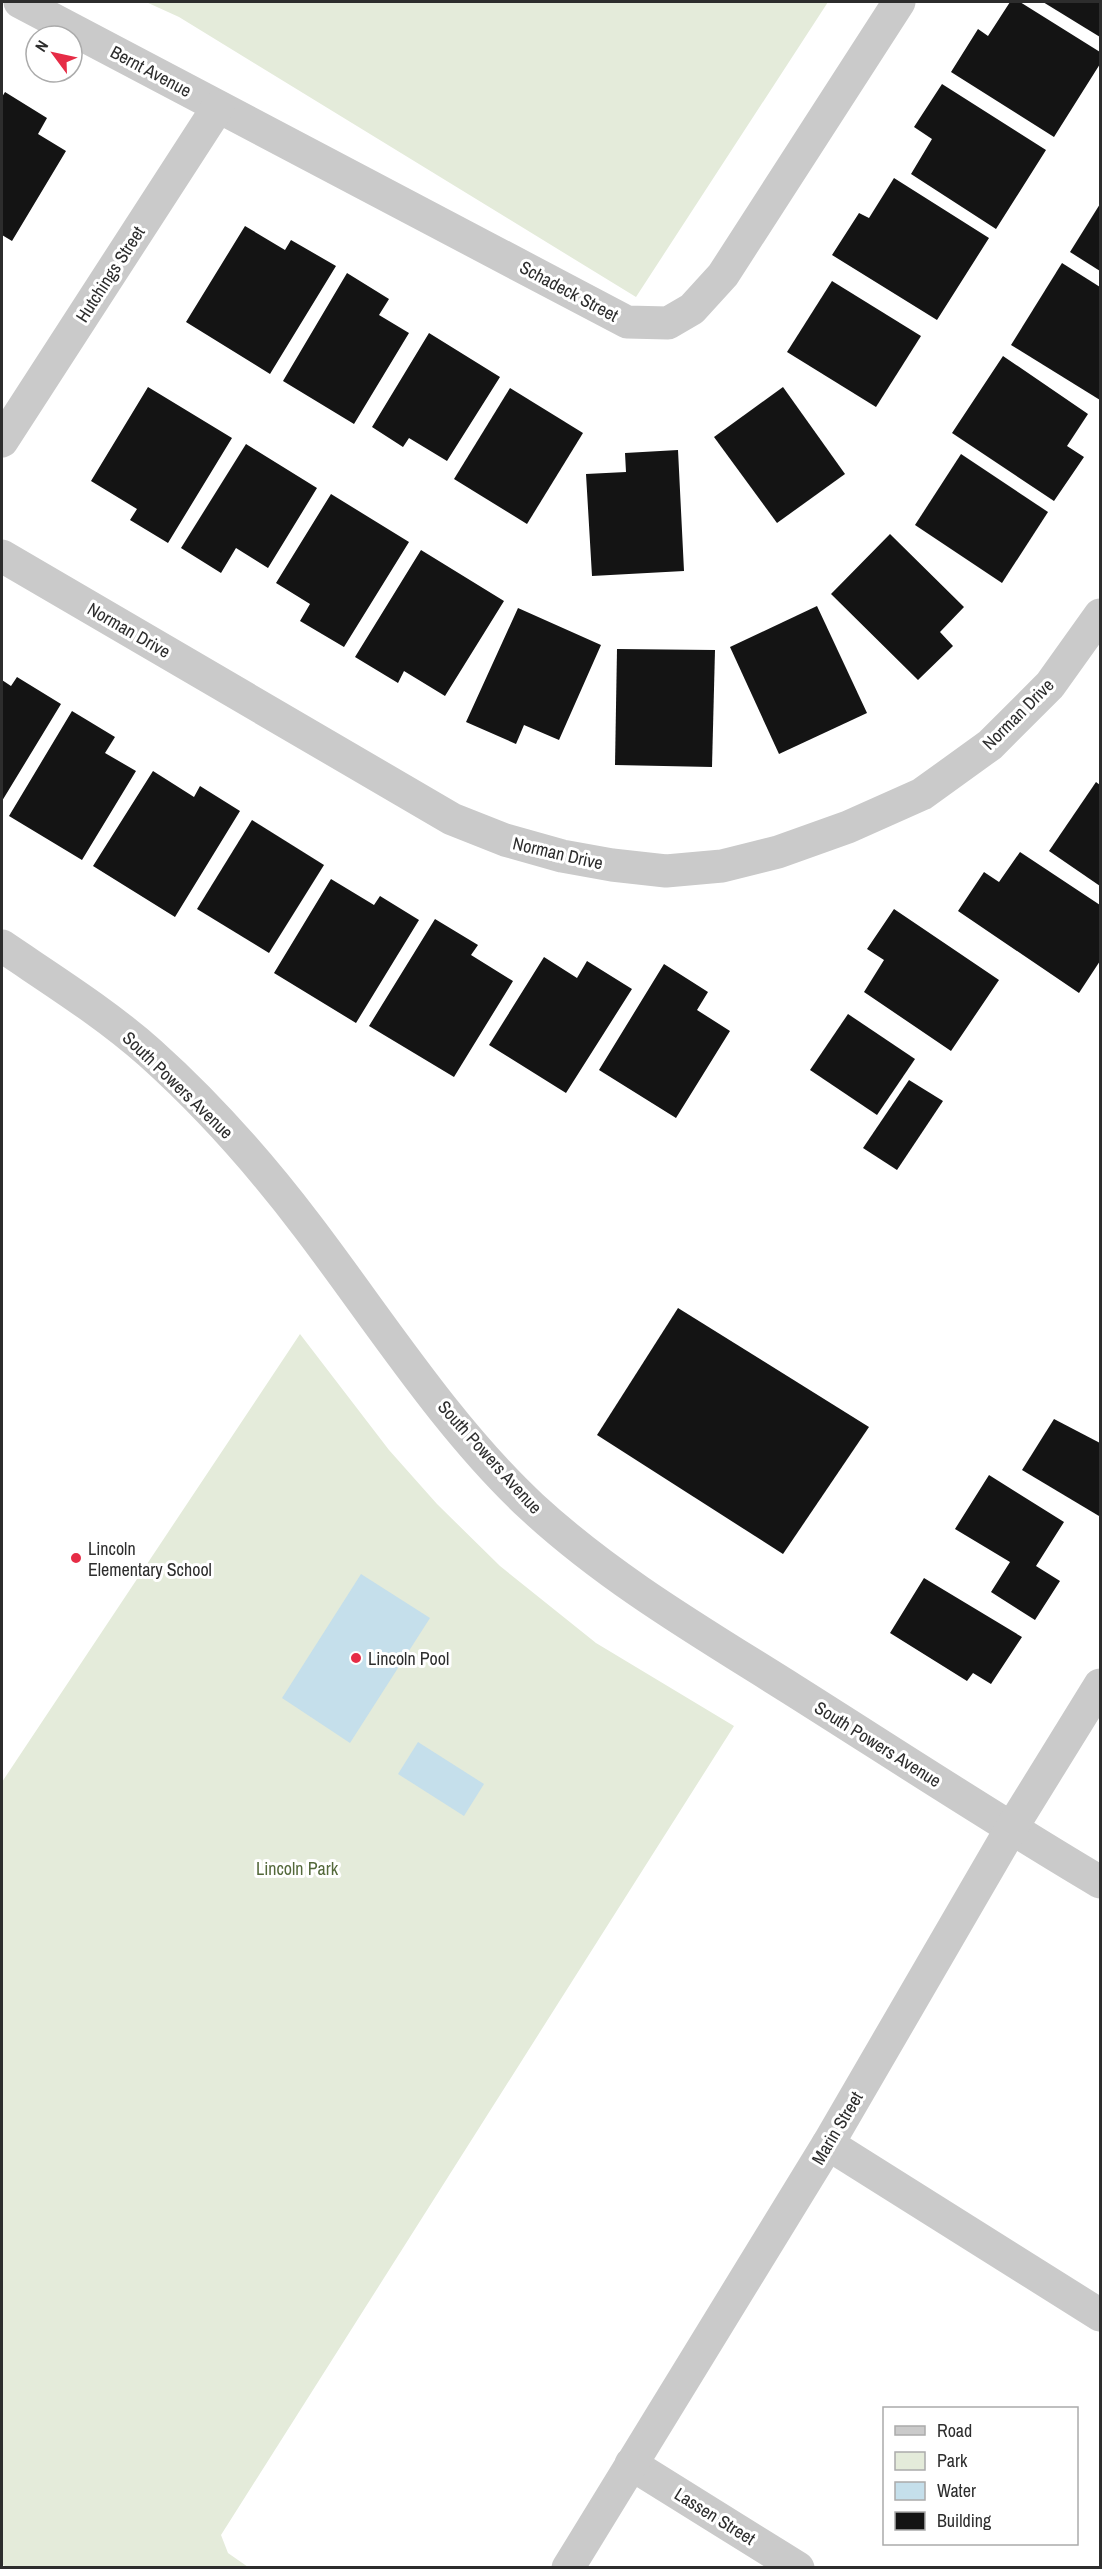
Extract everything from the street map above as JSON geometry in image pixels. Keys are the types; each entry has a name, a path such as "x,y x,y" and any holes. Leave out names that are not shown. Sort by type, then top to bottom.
{"street":[{"name":"Bernt Avenue","path":"20,2 218,107"},
{"name":"Schadeck Street","path":"218,107 627,322 668,323 692,309 723,275 898,2"},
{"name":"Hutchings Street","path":"2,441 218,107"},
{"name":"Norman Drive","path":"2,556 452,819 505,840 562,856 666,871 722,866 778,852 848,827 922,794 990,745 1050,685 1101,615"},
{"name":"South Powers Avenue","path":"2,946 88,1004 119,1028 150,1053 203,1104 251,1157 306,1225 422,1381 531,1506 594,1559 675,1617 1011,1829 1101,1882"},
{"name":"Marin Street","path":"568,2568 828,2144 1011,1829 1101,1685"},
{"path":"828,2144 1101,2315"},
{"name":"Lassen Street","path":"631,2464 798,2568"}],"green space":[{"path":"146,2 828,2 636,297 179,17"},
{"name":"Lincoln Park","path":"300,1334 389,1450 437,1504 500,1566 596,1643 734,1726 221,2535 228,2553 248,2567 8,2568 2,2564 2,1782"}],"water":[{"name":"Lincoln Pool","path":"361,1574 430,1618 350,1743 282,1698"},
{"path":"418,1742 484,1784 464,1816 398,1774"}],"building":[{"path":"1010,2 1020,2 1100,52 1100,64 1054,137 951,72 978,29 988,36"},
{"path":"1043,2 1100,2 1100,37"},
{"path":"942,84 1046,150 996,229 911,174 932,139 914,127"},
{"path":"5,92 47,118 38,134 66,151 12,241 2,235 2,97"},
{"path":"894,178 989,238 937,320 832,255 859,213 869,218"},
{"path":"1100,204 1100,271 1070,252"},
{"path":"245,226 285,250 291,240 336,266 270,374 186,322"},
{"path":"1062,263 1100,287 1100,400 1011,345"},
{"path":"347,273 389,299 379,315 409,333 354,424 283,381"},
{"path":"832,281 921,336 876,407 787,352"},
{"path":"429,333 500,377 447,461 409,438 403,447 372,427"},
{"path":"1003,356 1088,414 1067,446 1084,457 1054,501 952,433"},
{"path":"148,387 232,438 168,543 130,520 137,509 91,481"},
{"path":"783,387 845,474 777,523 714,437"},
{"path":"510,388 583,433 527,524 454,479"},
{"path":"246,444 317,488 268,568 236,548 221,573 181,548"},
{"path":"678,450 684,571 592,576 586,474 626,472 625,453"},
{"path":"961,454 1048,512 1002,583 915,525"},
{"path":"331,494 409,542 344,647 300,621 310,604 276,583"},
{"path":"890,534 964,607 940,632 953,646 918,680 831,594"},
{"path":"421,550 504,601 445,696 404,671 398,683 355,657"},
{"path":"817,606 867,713 779,754 730,647"},
{"path":"518,608 601,645 559,740 524,725 516,744 466,722"},
{"path":"617,649 715,650 712,767 615,765"},
{"path":"17,677 61,704 2,801 2,680 11,686"},
{"path":"72,711 115,737 105,753 136,771 82,860 9,816"},
{"path":"153,771 194,797 200,786 240,811 175,917 93,866"},
{"path":"1096,782 1100,785 1100,886 1049,851"},
{"path":"252,820 324,865 269,953 197,909"},
{"path":"1020,852 1100,905 1100,961 1079,993 958,911 984,872 999,882"},
{"path":"331,879 374,905 380,896 419,920 356,1023 274,973"},
{"path":"894,909 999,980 951,1051 864,992 884,960 867,949"},
{"path":"435,919 478,945 471,955 513,981 454,1077 369,1026"},
{"path":"544,957 577,978 587,961 632,989 566,1093 489,1045"},
{"path":"664,964 708,992 697,1010 730,1031 676,1118 599,1070"},
{"path":"848,1014 915,1059 877,1115 810,1070"},
{"path":"909,1080 943,1101 897,1170 863,1148"},
{"path":"678,1308 869,1427 783,1554 597,1435"},
{"path":"1054,1419 1100,1443 1099,1516 1022,1470"},
{"path":"989,1475 1064,1522 1036,1566 1060,1581 1035,1620 991,1592 1010,1562 955,1529"},
{"path":"924,1578 1022,1637 991,1684 973,1673 967,1681 890,1633"}],"place":[{"name":"Lincoln Elementary School","path":"76,1558"},
{"name":"Lincoln Pool","path":"356,1658"}]}
